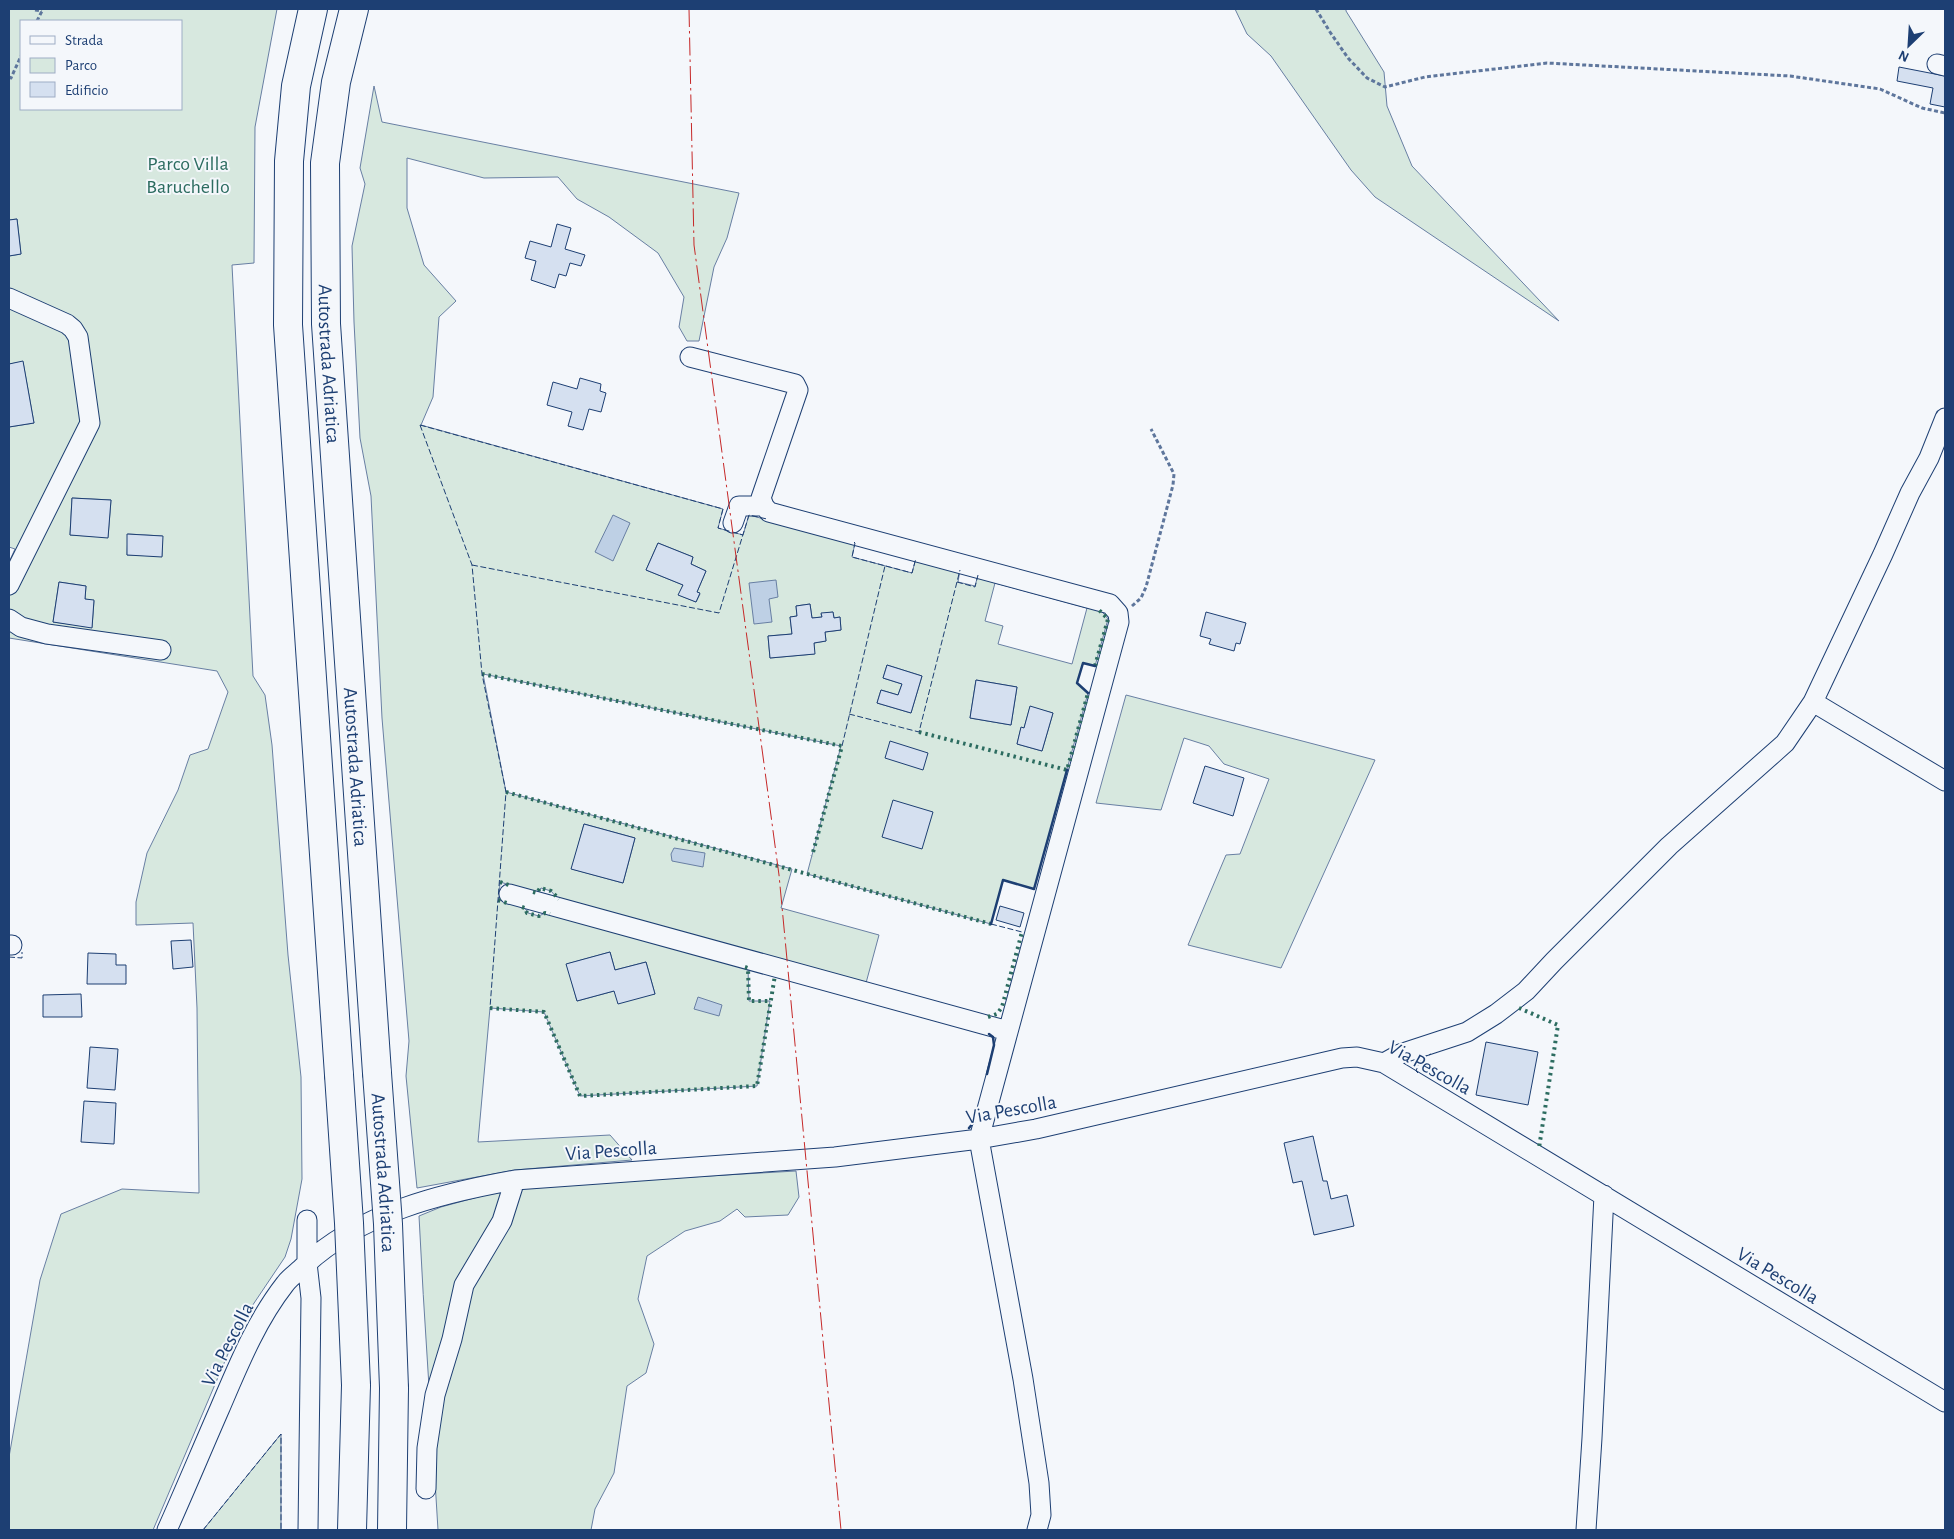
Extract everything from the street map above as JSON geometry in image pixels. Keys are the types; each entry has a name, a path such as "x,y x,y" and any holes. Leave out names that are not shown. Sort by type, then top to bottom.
{"highway":[{"name":"Autostrada Adriatica","path":"313,9 296,86 288,161 288,326 349,1222 356,1386 352,1530"},
{"name":"Autostrada Adriatica","path":"354,11 336,82 325,163 326,324 388,1224 394,1388 392,1530"}],"street":[{"path":"9,298 67,324 73,329 78,337 90,423 9,585"},
{"path":"690,357 795,384 798,390 762,498 764,506 769,512 1110,604 1118,613 1119,622 979,1139 1023,1379 1039,1483 1041,1515 1036,1530"},
{"path":"1384,1063 1400,1054 1467,1032 1496,1014 1526,991 1560,954 1670,846 1785,743 1813,702 1910,493 1930,458 1945,418"},
{"path":"733,523 739,506 764,506"},
{"path":"9,619 21,627 47,634 160,650"},
{"path":"1813,702 1945,781"},
{"path":"509,894 1008,1031"},
{"name":"Via Pescolla","path":"167,1530 235,1373 259,1323 285,1283 321,1250 368,1224 418,1202 464,1189 515,1180 835,1156 979,1139 1036,1129 1342,1058 1357,1058 1384,1063 1945,1402"},
{"path":"426,1489 427,1448 435,1395 452,1339 464,1285 502,1221 515,1180"},
{"path":"1586,1530 1604,1195"},
{"path":"307,1220 307,1263 311,1298 308,1530"}],"path":[{"path":"1316,9 1348,58 1367,78 1385,87 1425,76 1547,63 1790,76 1880,89 1922,108 1945,113"},
{"path":"36,10 42,10"},
{"path":"9,77 11,78 20,58"},
{"path":"1118,613 1141,598 1146,587 1173,485 1174,474 1151,429"}],"green space":[{"name":"Parco Villa Baruchello","path":"9,9 277,9 255,127 254,263 232,265 253,676 265,695 272,745 288,955 301,1077 302,1179 291,1239 285,1257 242,1321 153,1530 9,1530 9,1457 40,1280 61,1214 122,1189 199,1193 197,1008 193,923 136,925 136,902 147,853 178,790 190,755 208,749 228,692 217,671 9,638 9,562 15,549 9,547 9,427 34,423 23,362 9,364 9,256 21,254 17,219 9,220","holes":["72,498 111,500 108,537 70,535","128,534 162,536 162,556 127,555","59,582 86,586 85,599 94,601 92,627 53,622"]},
{"path":"1235,9 1346,9 1384,72 1387,106 1412,166 1559,321 1375,197 1351,170 1271,56 1247,34"},
{"path":"374,86 382,122 739,193 727,238 714,267 699,341 687,341 679,327 684,297 658,253 609,217 577,199 558,177 484,178 407,158 407,208 424,265 456,301 439,317 433,397 421,425 723,509 718,528 743,535 749,515 855,543 852,557 912,573 916,558 960,570 958,582 975,586 978,575 1100,609 1108,619 1095,666 1083,663 1077,683 1088,693 1034,889 1003,880 991,924 807,874 841,746 483,674 506,792 792,869 781,908 879,935 866,983 557,898 551,891 541,888 537,893 500,882 499,900 525,908 528,913 539,916 545,913 748,968 749,1001 770,1001 757,1086 580,1096 544,1012 490,1008 478,1142 610,1135 632,1160 515,1170 417,1188 406,1076 409,1041 382,718 371,496 360,438 352,246 365,184 360,168","holes":["658,543 693,557 691,564 706,571 697,592 700,594 696,602 679,595 683,585 646,570","995,583 1087,608 1072,664 998,644 1003,626 985,621","810,604 812,618 822,617 821,614 833,612 834,618 840,617 841,630 825,632 826,641 814,643 814,654 770,658 768,636 792,634 790,617 797,616 796,606","887,665 922,676 911,713 877,703 881,690 898,695 902,684 883,678","976,680 1017,687 1011,725 970,718","1030,707 1053,713 1042,751 1017,744 1021,728 1024,728","584,824 635,838 623,883 572,869","610,952 615,970 646,962 655,994 614,991 577,1001 567,964"]},
{"path":"1126,695 1375,760 1281,968 1188,945 1226,855 1240,854 1269,779 1224,764 1209,746 1184,738 1161,810 1096,803"},
{"path":"796,1171 799,1197 788,1215 745,1217 737,1209 720,1221 685,1231 647,1256 638,1299 654,1344 646,1373 627,1386 614,1473 595,1509 591,1530 438,1530 419,1216 441,1207 489,1194 533,1186"},
{"path":"281,1434 281,1530 203,1530"}],"water":[{"path":"613,515 630,523 613,561 595,552"},
{"path":"776,580 778,597 769,599 772,622 754,624 749,583"},
{"path":"674,848 705,853 703,867 672,861 671,854"},
{"path":"698,997 722,1005 719,1016 694,1009"}],"building":[{"path":"1899,67 1945,76 1945,107 1930,104 1933,88 1897,81"},
{"path":"17,219 21,254 9,256 9,220"},
{"path":"557,224 571,228 565,249 585,255 581,266 570,263 566,276 559,274 555,288 531,280 536,261 525,258 530,241 551,247"},
{"path":"23,361 34,423 9,427 9,364"},
{"path":"580,378 601,384 600,391 606,393 601,412 589,409 583,430 568,426 572,412 547,405 553,382 577,389"},
{"path":"72,498 111,500 108,538 70,535"},
{"path":"127,534 163,536 162,557 127,555"},
{"path":"658,543 693,557 691,564 706,571 697,592 700,593 696,602 678,595 683,585 646,570"},
{"path":"59,582 86,586 85,599 94,600 92,628 53,622"},
{"path":"810,604 812,618 822,617 821,613 833,612 834,618 840,617 841,630 825,632 826,641 814,643 815,654 770,658 768,636 792,634 790,617 797,616 796,606"},
{"path":"1206,612 1246,623 1240,644 1236,643 1234,651 1209,644 1211,639 1200,636"},
{"path":"887,665 922,676 911,713 877,703 881,690 898,695 902,684 883,678"},
{"path":"976,680 1017,687 1011,725 970,718"},
{"path":"1030,706 1053,713 1042,751 1017,744 1021,727 1024,728"},
{"path":"890,741 928,753 923,770 885,758"},
{"path":"1205,766 1244,778 1233,816 1193,803"},
{"path":"893,800 933,812 922,849 882,837"},
{"path":"584,824 635,838 623,883 571,869"},
{"path":"1000,906 1024,913 1020,927 996,920"},
{"path":"191,940 193,967 173,969 171,941"},
{"path":"610,952 615,970 646,962 655,994 618,1004 614,991 577,1001 566,964"},
{"path":"88,953 116,954 116,965 126,965 126,984 87,984"},
{"path":"81,994 82,1017 43,1017 43,995"},
{"path":"1486,1042 1538,1052 1528,1105 1476,1095"},
{"path":"90,1047 118,1049 115,1090 87,1088"},
{"path":"84,1101 116,1103 114,1144 81,1142"},
{"path":"1313,1136 1323,1181 1327,1181 1331,1199 1347,1195 1354,1226 1314,1235 1302,1181 1293,1183 1284,1143"}],"hedge":[{"path":"1095,666 1108,619 1098,609"},
{"path":"482,674 842,746 812,856"},
{"path":"919,732 1067,770 1088,693"},
{"path":"506,792 991,924"},
{"path":"500,882 512,886"},
{"path":"533,892 537,893 540,888 551,891 559,899"},
{"path":"498,900 510,904"},
{"path":"522,907 525,908 527,913 539,916 545,913 550,914"},
{"path":"988,1017 997,1014 1002,1007 1022,932"},
{"path":"745,967 748,968 749,1001 770,1001"},
{"path":"490,1008 544,1012 580,1096 757,1086 775,975"},
{"path":"1519,1008 1558,1025 1539,1148"}],"fence":[{"path":"420,425 472,565 482,674 506,792 490,1008"},
{"path":"420,425 723,509 718,528 743,535"},
{"path":"472,565 719,613 749,515 767,519"},
{"path":"854,542 852,557 912,573 916,558"},
{"path":"842,746 885,566"},
{"path":"849,714 919,732 960,570"},
{"path":"957,582 975,587 978,575"},
{"path":"991,924 1022,932"},
{"path":"9,957 22,958 22,952"},
{"path":"1418,1073 1416,1071 1421,1058 1431,1054"},
{"path":"203,1530 281,1434 281,1530"}],"wall":[{"path":"1088,693 1077,683 1083,663 1095,666"},
{"path":"991,924 1003,880 1034,889 1067,770"},
{"path":"987,1074 994,1045 993,1037 989,1034"},
{"path":"969,1128 974,1122"}],"power":[{"path":"689,9 694,245 779,875 841,1530"}]}
